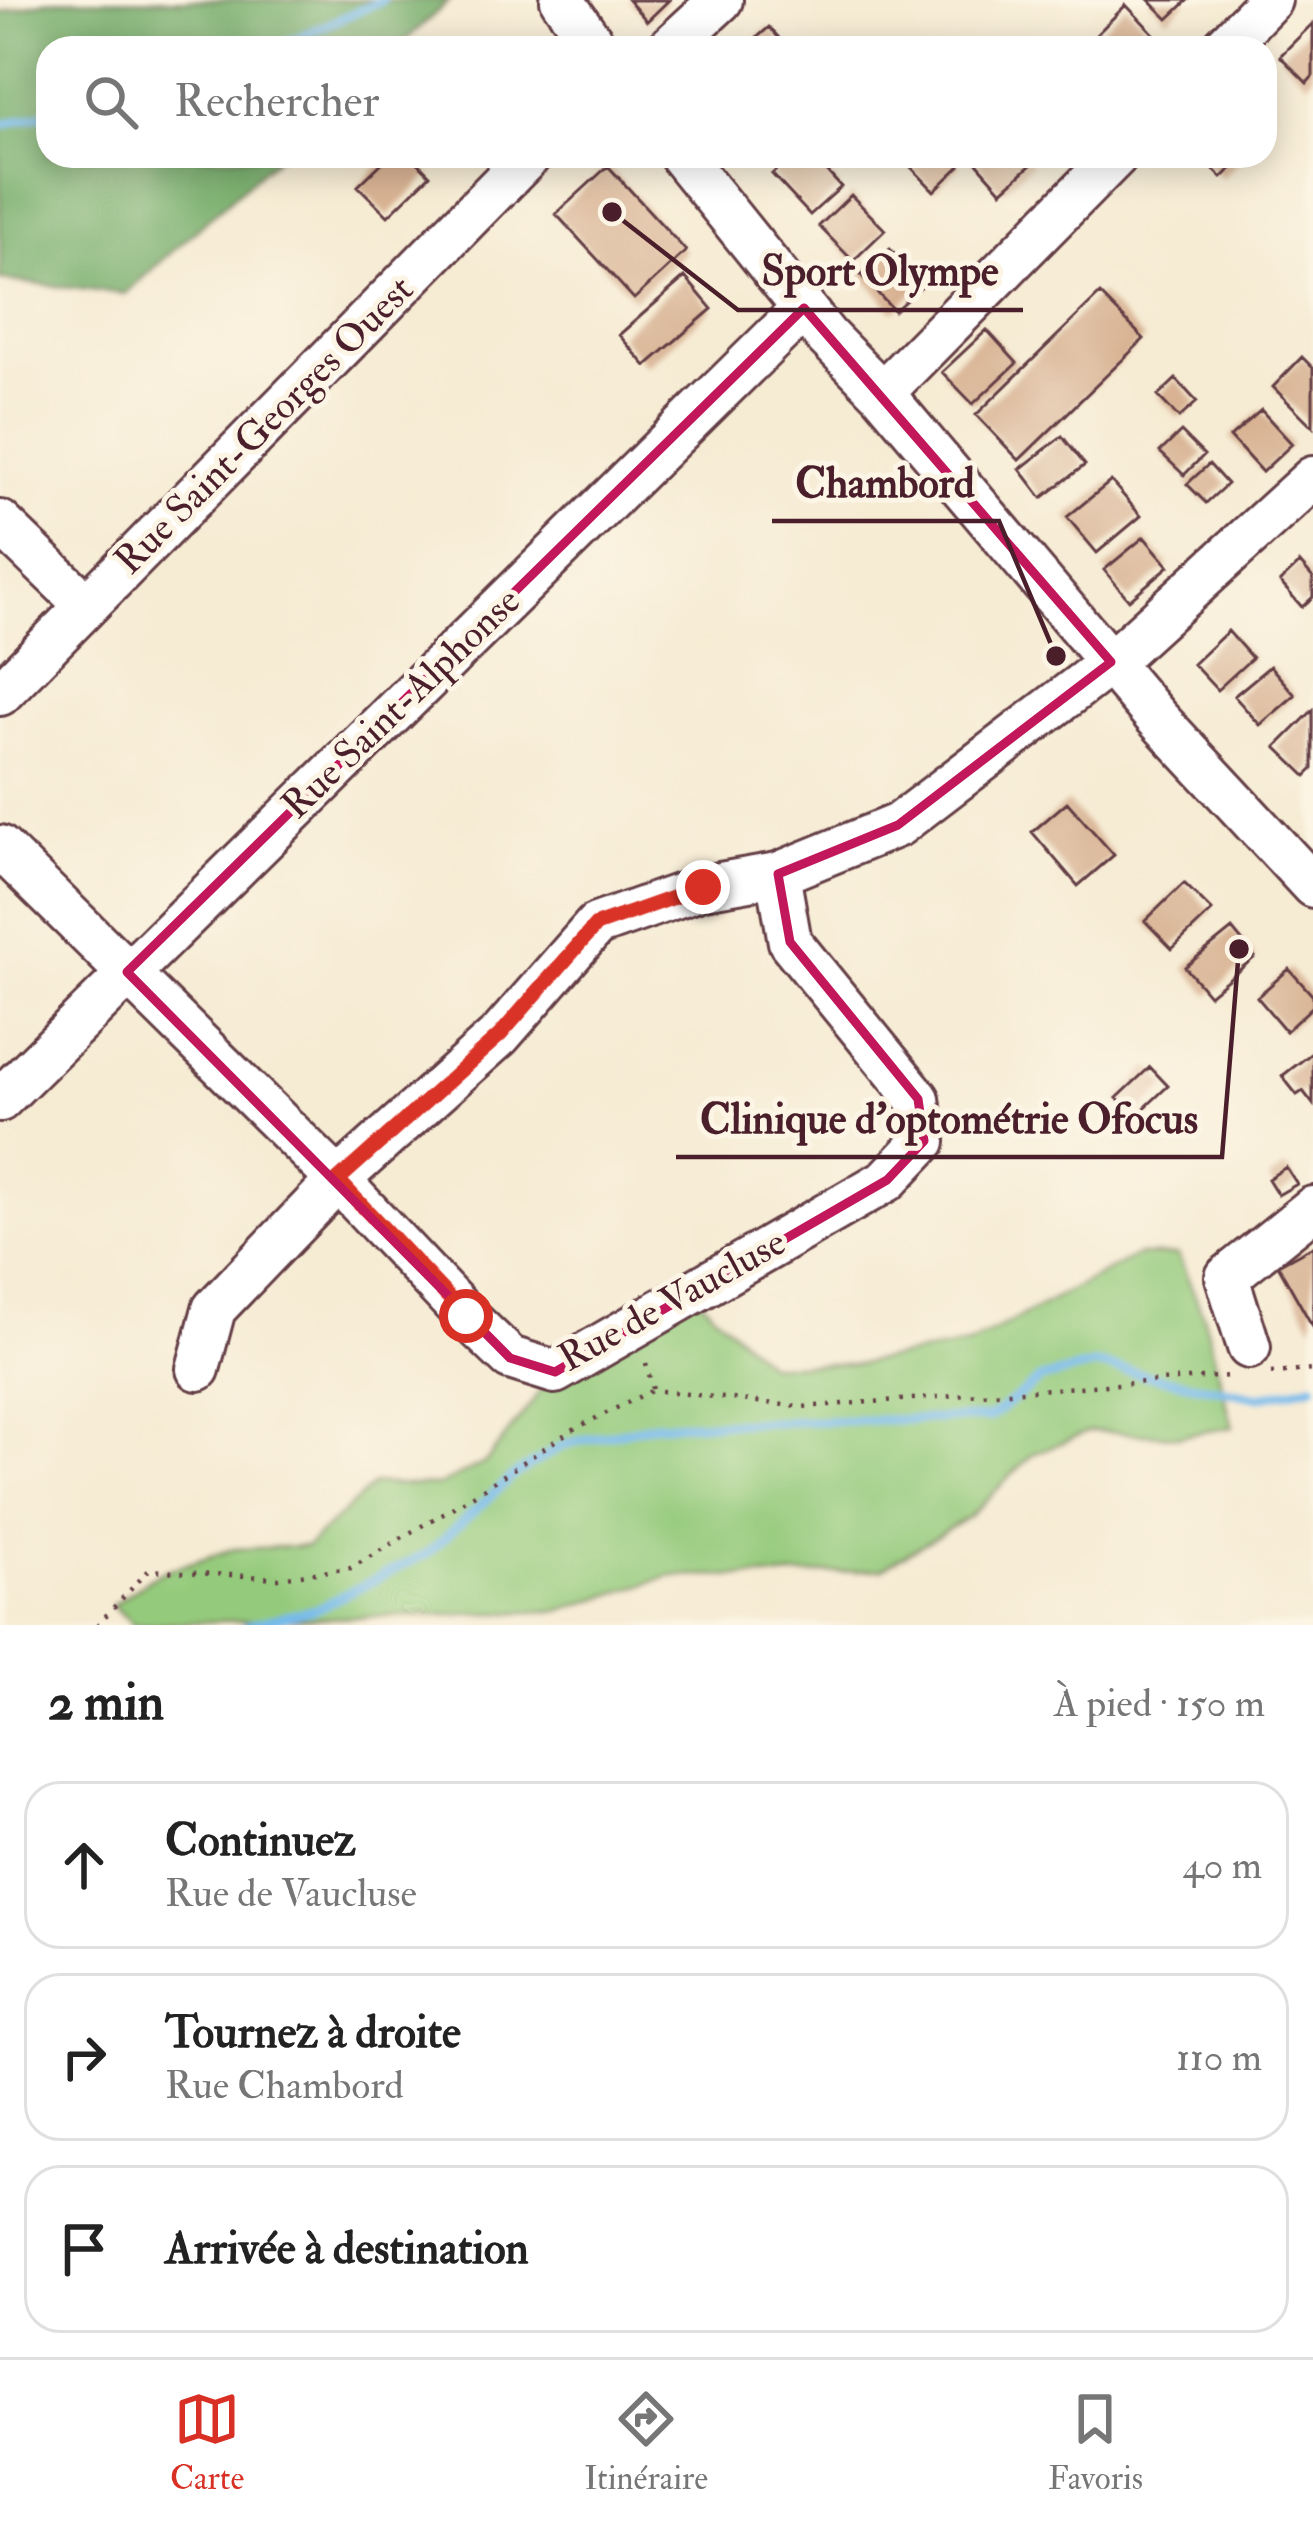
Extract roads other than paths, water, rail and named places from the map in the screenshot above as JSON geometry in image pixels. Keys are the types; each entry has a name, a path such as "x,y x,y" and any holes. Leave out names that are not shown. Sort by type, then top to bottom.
{"street":[{"path":"562,0 588,36"},
{"path":"683,36 721,0"},
{"path":"1235,36 1270,0"},
{"name":"Rue Saint-Georges Ouest","path":"0,694 518,168"},
{"path":"691,168 804,308 882,393 1156,717 1313,886"},
{"path":"882,393 1104,168"},
{"name":"Rue Saint-Alphonse","path":"0,1100 804,308"},
{"path":"198,1370 214,1309 338,1180 500,1035 596,925 703,887 778,874 898,825 1111,662 1313,478"},
{"path":"0,522 86,605"},
{"name":"Rue de Vaucluse","path":"0,847 338,1180 510,1358 555,1372 887,1180 924,1141 918,1099 790,942 778,874"},
{"path":"1255,1365 1228,1277 1313,1208"}],"waterway":[{"path":"302,36 382,0"},
{"path":"0,125 36,116"},
{"path":"248,1625 316,1609 428,1553 514,1475 566,1444 656,1424 989,1418 1041,1379 1096,1365 1260,1397 1313,1385"}],"place":[{"name":"Sport Olympe","path":"612,212"},
{"name":"Chambord","path":"1056,656"},
{"name":"Clinique d'optométrie Ofocus","path":"1239,949"}]}
